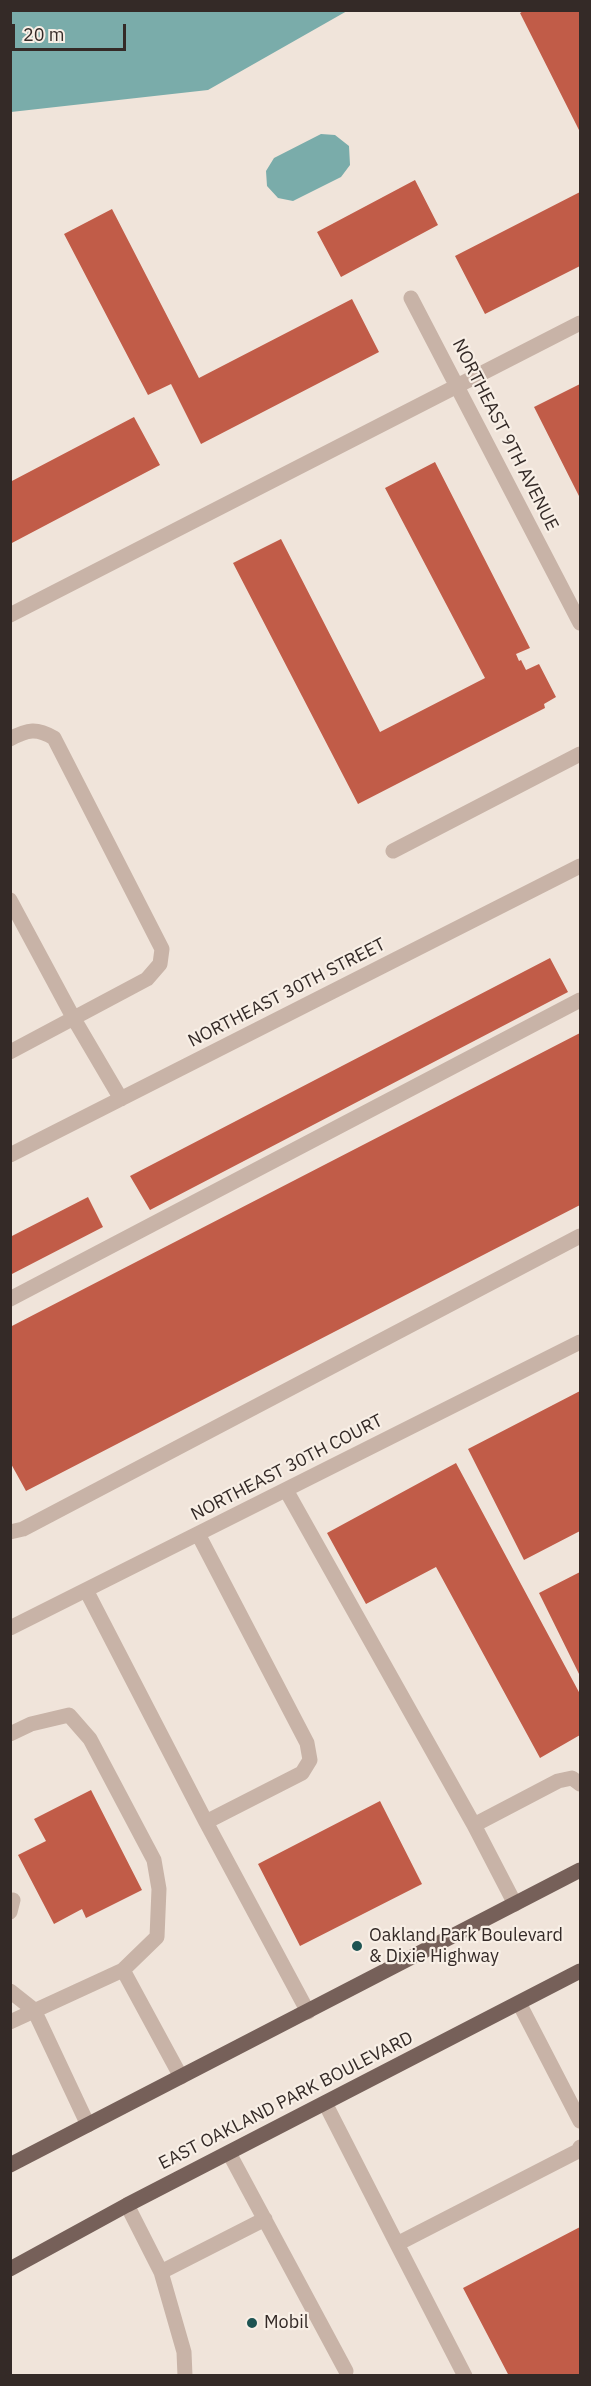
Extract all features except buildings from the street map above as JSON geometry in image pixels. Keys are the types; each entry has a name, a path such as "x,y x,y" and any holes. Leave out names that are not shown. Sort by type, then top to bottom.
{"main road":[{"path":"10,2165 580,1870"},
{"name":"EAST OAKLAND PARK BOULEVARD","path":"10,2269 127,2205 580,1971"}],"street":[{"name":"NORTHEAST 9TH AVENUE","path":"411,298 580,623"},
{"path":"10,615 580,323"},
{"path":"10,739 22,732 41,730 54,738 162,949 160,964 147,979 10,1052"},
{"path":"393,851 580,754"},
{"name":"NORTHEAST 30TH STREET","path":"10,1155 580,866"},
{"path":"10,900 74,1019 121,1099"},
{"path":"10,1299 580,1000"},
{"path":"10,1532 23,1529 580,1236"},
{"name":"NORTHEAST 30TH COURT","path":"10,1628 580,1342"},
{"path":"286,1490 474,1825 515,1904"},
{"path":"198,1534 307,1743 310,1760 302,1773 206,1822"},
{"path":"86,1590 206,1822 308,2012"},
{"path":"10,1734 31,1724 69,1714 90,1739 154,1860 159,1888 157,1937 123,1970 10,2022"},
{"path":"474,1825 558,1781 572,1778 580,1784"},
{"path":"123,1970 181,2077"},
{"path":"10,1991 34,2010 88,2125"},
{"path":"519,2003 580,2121"},
{"path":"325,2103 465,2376"},
{"path":"397,2244 578,2151 580,2147"},
{"path":"229,2153 346,2371"},
{"path":"127,2205 161,2272 184,2352 185,2376"},
{"path":"161,2272 264,2219"}],"water":[{"path":"10,11 347,11 208,90 11,112"},
{"path":"321,134 335,135 349,146 350,165 341,177 293,201 278,198 267,186 266,171 274,158"}],"place":[{"name":"Oakland Park Boulevard & Dixie Highway","path":"357,1946"},
{"name":"Mobil","path":"252,2323"}]}
